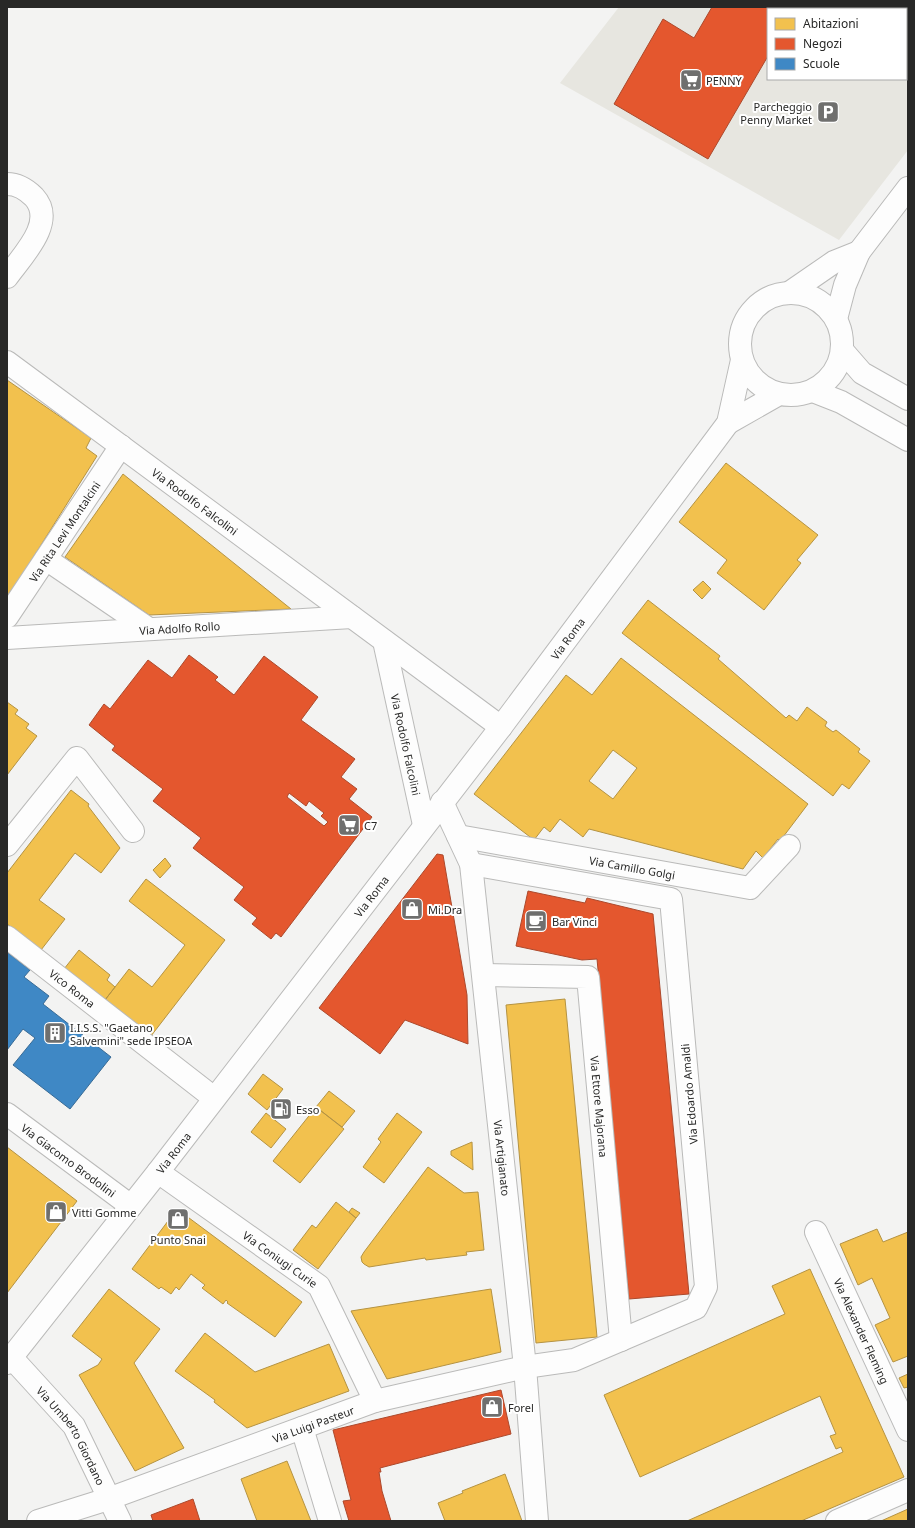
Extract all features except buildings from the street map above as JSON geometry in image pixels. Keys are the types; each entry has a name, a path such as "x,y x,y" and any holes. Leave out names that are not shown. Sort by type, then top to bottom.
{"street":[{"path":"7,184 12,184 28,191 36,199 39,203 41,221 36,237 7,277"},
{"path":"836,318 845,285 859,252 908,188"},
{"path":"789,293 834,262 859,252"},
{"path":"789,293 812,297 826,306 836,318 841,334 842,350 837,366 827,381 813,391 796,396 779,394 762,387 750,375 742,360 740,342 743,325 752,311 764,300 780,294 789,293"},
{"path":"842,350 862,373 908,399"},
{"name":"Via Roma","path":"728,424 742,360"},
{"name":"Via Rodolfo Falcolini","path":"7,362 501,727"},
{"path":"813,391 841,402 908,440"},
{"name":"Via Roma","path":"9,1360 158,1172 501,727 728,424 779,394"},
{"name":"Via Rita Levi Montalcini","path":"7,617 121,446"},
{"path":"46,559 149,629"},
{"name":"Via Adolfo Rollo","path":"7,638 352,617"},
{"name":"Via Rodolfo Falcolini","path":"384,641 424,825"},
{"path":"7,845 77,758 133,831"},
{"name":"Via Artigianato","path":"442,802 471,864 484,975 524,1367 537,1521"},
{"name":"Via Camillo Golgi","path":"458,836 750,888 789,846"},
{"name":"Via Edoardo Amaldi","path":"471,864 671,899 706,1287 696,1308 574,1360 524,1367"},
{"name":"Vico Roma","path":"7,937 214,1098"},
{"name":"Via Ettore Majorana","path":"484,975 588,977 621,1340"},
{"name":"Via Giacomo Brodolini","path":"7,1114 131,1206"},
{"name":"Via Coniugi Curie","path":"158,1172 319,1286 375,1400"},
{"name":"Via Alexander Fleming","path":"816,1232 908,1430"},
{"name":"Via Umberto Giordano","path":"9,1360 74,1426 108,1499 120,1521"},
{"name":"Via Luigi Pasteur","path":"38,1521 108,1499 375,1400 524,1367"},
{"path":"302,1428 330,1521"},
{"path":"837,1521 908,1490"}],"shaded area":[{"path":"619,7 908,7 908,150 839,240 560,83"}],"place":[{"name":"PENNY","path":"691,80"},
{"name":"Parcheggio Penny Market","path":"828,112"},
{"name":"C7","path":"349,825"},
{"name":"Mi.Dra","path":"412,909"},
{"name":"Bar Vinci","path":"536,921"},
{"name":"I.I.S.S. \"Gaetano Salvemini\" sede IPSEOA","path":"55,1033"},
{"name":"Esso","path":"281,1109"},
{"name":"Vitti Gomme","path":"56,1212"},
{"name":"Punto Snai","path":"178,1219"},
{"name":"Forel","path":"492,1407"}]}
